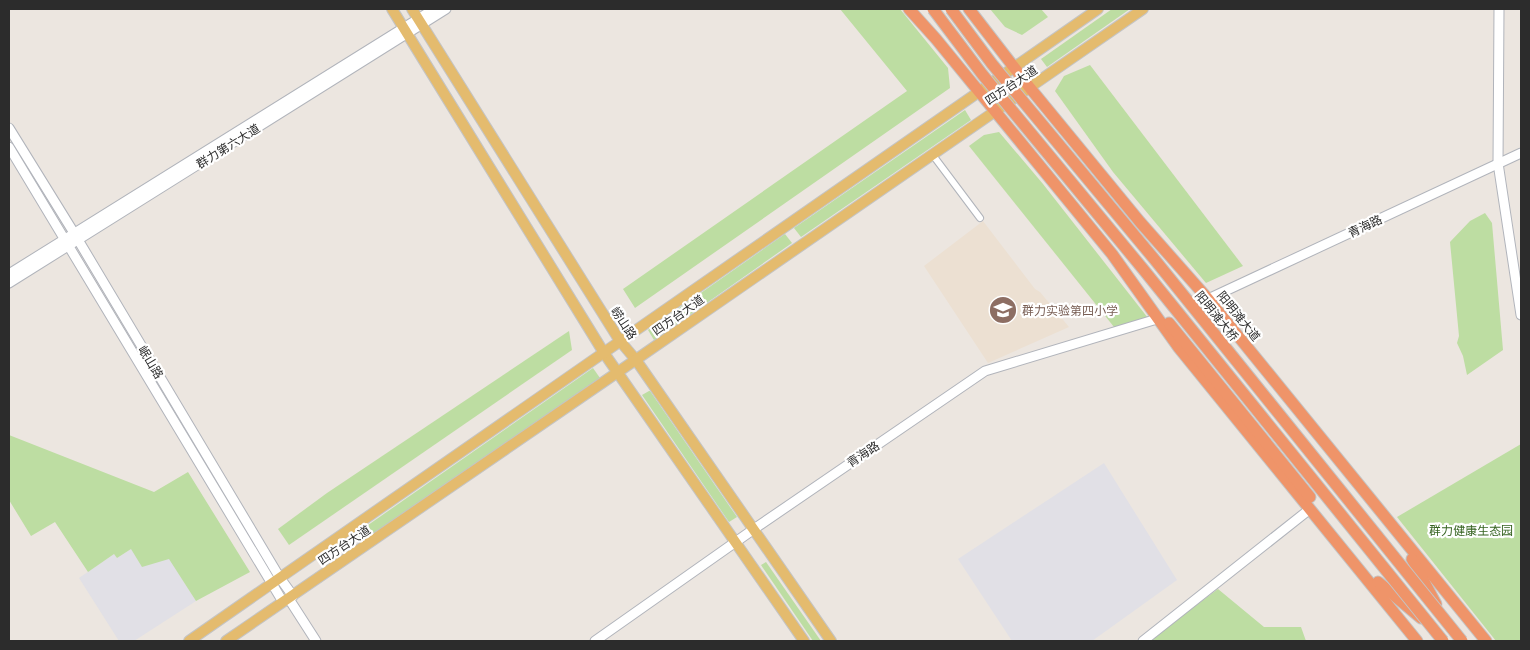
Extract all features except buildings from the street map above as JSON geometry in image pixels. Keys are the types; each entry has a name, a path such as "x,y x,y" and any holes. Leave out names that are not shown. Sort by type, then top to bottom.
{"highway":[{"path":"909,9 936,39"},
{"path":"913,9 994,112 1112,254 1426,641"},
{"path":"932,9 982,74 1143,268 1443,641"},
{"name":"阳明滩大桥","path":"951,9 992,64 1155,260 1462,641"},
{"name":"阳明滩大道","path":"969,9 1030,88 1208,300 1486,641"},
{"path":"1144,226 1205,308 1479,641"},
{"path":"1112,254 1196,370 1417,641"},
{"path":"1412,559 1444,619"},
{"path":"1378,582 1430,625"}],"main road":[{"path":"392,9 604,353 804,641"},
{"name":"崂山路","path":"412,9 620,341 636,360 830,641"},
{"name":"四方台大道","path":"189,641 1098,9"},
{"name":"四方台大道","path":"226,641 1144,9"}],"street":[{"name":"群力第六大道","path":"420,22 434,9"},
{"name":"群力第六大道","path":"9,283 71,240 405,31 446,9"},
{"path":"1499,9 1498,163 1521,315"},
{"name":"岷山路","path":"9,128 71,240 276,581 316,641"},
{"name":"岷山路","path":"9,147 71,240"},
{"name":"青海路","path":"1208,300 1521,153"},
{"path":"932,154 980,218"},
{"name":"群力第六大道","path":"9,274 71,240"},
{"name":"青海路","path":"595,641 754,529 985,371 1157,318"},
{"path":"1143,641 1310,509"}],"shaded area":[{"name":"群力实验第四小学","path":"983,221 1035,289 1040,292 1069,327 988,363 924,266"},
{"path":"1104,463 1177,580 1092,641 1012,641 958,559"},
{"path":"131,549 169,558 196,601 134,641 119,641 79,578 114,554 117,558"}],"green space":[{"path":"840,9 900,9 948,68 950,88 635,308 623,289 907,91"},
{"path":"990,9 1041,9 1048,17 1022,35 1005,27"},
{"path":"1112,9 1130,9 1047,67 1041,59"},
{"path":"1090,65 1243,266 1206,283 1113,172 1055,91 1064,76"},
{"path":"965,110 971,120 801,237 794,228"},
{"path":"999,132 1043,184 1148,318 1114,327 969,146 984,135"},
{"path":"1485,213 1492,223 1503,350 1467,375 1463,356 1457,343 1459,336 1450,242 1470,221"},
{"path":"785,234 792,243 654,340 648,330"},
{"path":"569,331 572,350 289,545 278,529 327,493"},
{"path":"593,368 600,378 372,536 338,546"},
{"path":"649,391 737,517 729,522 642,395"},
{"path":"9,435 154,492 188,472 250,572 196,601 169,559 142,567 131,549 117,558 114,554 88,572 55,522 31,536 9,500"},
{"name":"群力健康生态园","path":"1521,444 1521,641 1496,641 1397,517"},
{"path":"766,562 821,641 813,641 761,565"},
{"path":"1218,589 1264,627 1301,627 1306,641 1148,641"}],"place":[{"name":"群力实验第四小学","path":"1003,310"}]}
